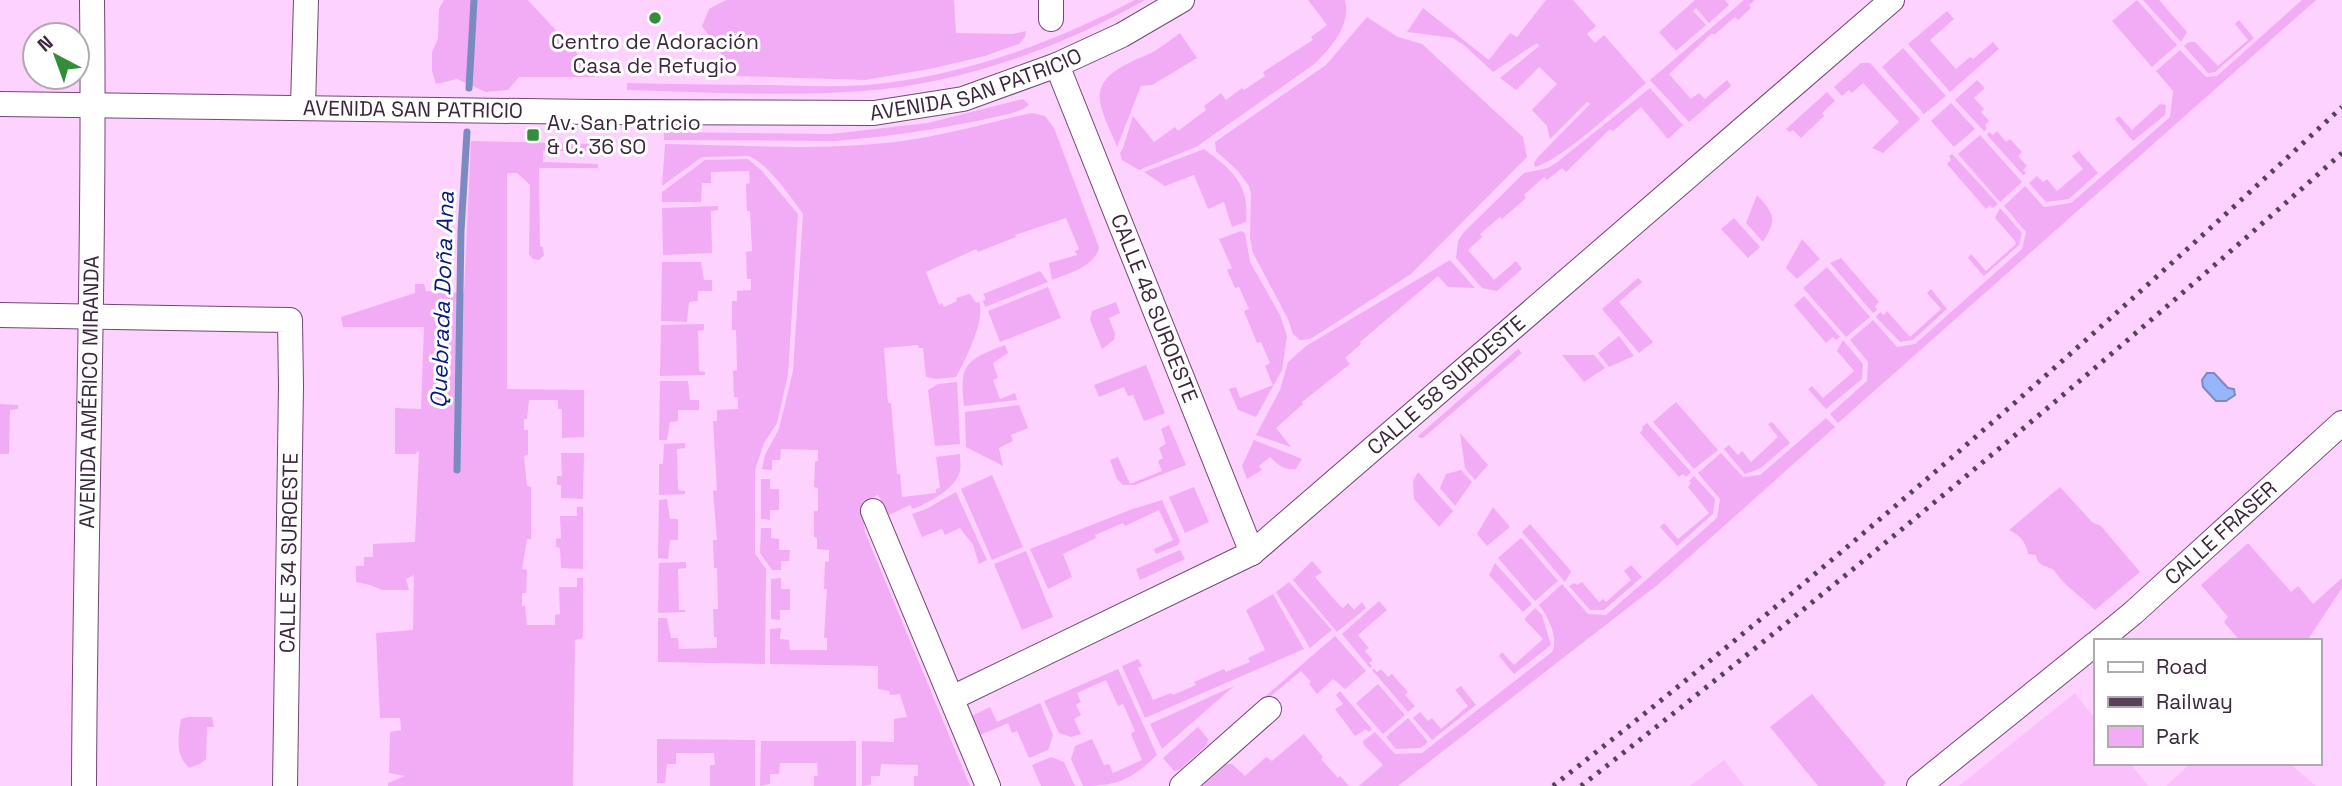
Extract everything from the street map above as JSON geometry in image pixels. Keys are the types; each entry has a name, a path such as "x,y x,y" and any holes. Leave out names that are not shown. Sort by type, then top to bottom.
{"street":[{"name":"AVENIDA AMÉRICO MIRANDA","path":"84,786 91,317 92,0"},
{"path":"303,107 306,0"},
{"name":"AVENIDA SAN PATRICIO","path":"0,104 628,113 874,113 963,99 1057,65 1122,35 1182,0"},
{"name":"CALLE 58 SUROESTE","path":"952,698 1252,553 1892,0"},
{"name":"CALLE 48 SUROESTE","path":"1057,65 1252,553"},
{"path":"0,315 91,317"},
{"name":"CALLE 34 SUROESTE","path":"91,317 289,320 291,386 285,786"},
{"name":"CALLE FRASER","path":"2101,639 2133,613 2342,423"},
{"path":"873,511 988,786"},
{"name":"CALLE FRASER","path":"1919,786 2094,644"},
{"path":"1182,786 1269,709"}],"shaded area":[{"path":"2075,693 2094,718 2094,765 2132,765 2148,786 1959,786"},
{"path":"1724,760 1744,786 1690,786"},
{"path":"2189,765 2291,765 2316,786 2166,786"}],"green space":[{"path":"444,0 528,0 592,70 595,77 519,77 508,90 486,92 457,79 436,84 432,71 432,52 438,39 439,9"},
{"path":"726,0 954,0 956,33 1012,34 1026,31 1019,44 985,56 865,80 737,76 702,26 709,9"},
{"path":"1135,0 1145,0 1044,48 973,72 936,81 862,91 803,94 627,90 627,83 831,86 902,81 1005,56 1072,30"},
{"path":"1308,0 1345,0 1346,9 1338,36 1313,65 1196,147 1139,170 1122,160 1120,153 1133,116 1154,142 1175,127 1178,131 1206,110 1204,106 1221,93 1226,100 1242,88 1244,90 1265,76 1263,72 1313,40 1311,37 1327,25"},
{"path":"1546,0 1573,0 1596,26 1587,34 1595,43 1604,35 1646,83 1575,143 1535,167 1534,163 1538,157 1590,104 1587,102 1550,139 1547,126 1532,110 1557,84 1539,67 1516,90 1500,78 1539,46 1537,43 1493,72 1453,38 1407,32 1423,8 1489,60 1510,33 1517,37"},
{"path":"1695,0 1725,0 1729,5 1709,23 1696,8 1693,11 1706,25 1676,51 1659,32"},
{"path":"1744,0 1755,0 1749,5 1751,8 1738,20 1735,17 1714,35 1712,33 1669,74 1691,99 1699,93 1705,99 1727,80 1731,86 1689,122 1650,80"},
{"path":"2137,0 2177,45 2152,67 2112,21"},
{"path":"2143,0 2159,0 2187,32 2181,42"},
{"path":"2302,0 2316,0 1838,423 1830,414 1867,381 1868,362 1850,340 1873,320 1897,347 1915,344 2022,249 2026,232 2004,206 2025,186 2044,207 2071,203 2170,117 2173,91 2156,71 2180,50 2206,77 2217,76"},
{"path":"1947,11 1954,19 1930,40 1956,69 1993,42 1999,49 1950,92 1908,44"},
{"path":"1367,17 1398,37 1422,44 1523,137 1527,157 1411,274 1310,339 1300,340 1293,334 1288,319 1253,253 1250,238 1249,186 1238,171 1216,151 1215,142 1326,65"},
{"path":"2239,20 2254,38 2215,72 2208,73 2184,46 2195,42 2218,66 2248,40 2235,24"},
{"path":"1180,33 1197,58 1152,85 1141,86 1117,147 1101,107 1100,91 1104,83 1118,69 1153,52"},
{"path":"1903,48 1946,96 1924,114 1882,67"},
{"path":"1861,63 1870,63 1920,119 1883,153 1872,148 1899,122 1863,83 1852,93 1849,90 1842,96 1834,87"},
{"path":"1977,80 1985,88 1974,98 1984,109 1981,112 1989,121 1984,131 1955,100"},
{"path":"1650,88 1683,125 1668,139 1641,107 1613,131 1610,129 1566,172 1562,168 1547,180 1544,177 1524,195 1526,198 1480,234 1482,237 1468,250 1494,280 1516,261 1522,269 1497,291 1482,288 1456,258 1458,241 1464,232 1524,173 1548,168 1556,163"},
{"path":"1827,92 1835,101 1801,138 1793,130 1790,132 1786,129"},
{"path":"1023,99 1029,105 1006,115 909,133 835,141 664,140 664,132 831,134 928,123"},
{"path":"1951,103 1975,129 1954,147 1931,121"},
{"path":"2160,104 2166,105 2165,115 2133,141 2115,119 2119,116 2132,130"},
{"path":"1032,113 1045,116 1054,128 1099,247 1097,254 1087,264 1052,280 1049,263 1077,255 1075,251 1079,249 1066,218 1015,235 1016,237 978,252 976,249 926,272 939,305 942,303 944,307 957,301 956,298 970,294 976,303 979,302 980,319 974,340 956,377 926,377 923,348 918,345 884,348 888,403 891,403 897,474 900,474 902,497 936,493 936,489 940,488 936,457 960,454 960,471 947,489 913,509 910,505 889,515 878,495 862,502 865,532 970,786 914,786 918,765 881,764 880,776 871,776 871,785 862,786 862,741 894,742 894,719 907,717 900,694 890,695 889,691 878,689 878,666 770,664 770,629 781,628 780,639 789,640 790,650 827,650 827,638 824,638 827,589 824,589 825,562 829,561 829,550 817,549 817,538 814,537 814,511 818,511 818,488 814,487 818,450 781,449 780,460 772,460 772,470 762,469 765,455 779,429 793,371 803,214 771,173 749,156 702,157 662,186 665,144 780,147 867,145 930,136"},
{"path":"1997,131 2006,142 2010,139 2022,152 2018,156 2027,166 2023,175 1987,135 1989,132 1993,135"},
{"path":"1980,135 2022,182 2000,202 1958,154"},
{"path":"471,141 598,144 598,151 543,151 543,162 598,164 598,168 539,168 540,246 543,247 544,255 539,260 533,259 529,254 530,185 517,173 507,173 507,389 584,390 584,437 562,438 562,409 558,409 558,400 529,400 527,419 524,419 524,430 528,430 528,455 524,456 527,486 531,487 531,539 527,539 522,569 527,570 526,593 522,593 522,606 525,606 527,625 555,625 555,615 560,614 559,587 577,587 577,578 583,578 583,636 575,640 573,786 388,786 388,783 405,776 389,773 390,732 401,730 400,718 380,718 376,633 413,630 414,575 406,579 409,590 382,590 356,582 356,566 364,566 364,557 373,557 373,544 415,542 419,451 415,454 395,454 395,408 421,409 424,327 343,327 341,317 415,293 415,284 424,284 426,291 464,293"},
{"path":"1204,149 1237,179 1245,198 1246,222 1232,227 1224,202 1208,209 1194,175 1165,186 1144,172"},
{"path":"2079,151 2098,173 2069,199 2046,202 2029,183 2037,176 2043,182 2047,179 2057,191 2083,169 2072,156"},
{"path":"1952,154 1998,204 1993,208 1990,205 1986,209 1947,164"},
{"path":"748,159 762,171 798,214 788,375 777,423 764,443 755,470 755,554 766,569 765,664 658,662 658,618 667,618 671,638 678,638 679,649 717,648 713,609 718,609 713,540 717,540 713,491 717,490 713,421 717,421 717,410 738,409 738,397 734,397 733,371 737,370 732,301 737,301 737,291 751,290 751,279 747,279 746,252 752,251 750,211 747,211 746,184 750,183 749,171 711,172 711,183 702,183 701,202 662,202 662,192 705,160"},
{"path":"1757,195 1772,217 1763,242 1746,223"},
{"path":"718,206 718,210 711,211 712,253 663,255 662,208"},
{"path":"2000,208 2022,233 2019,245 1984,276 1968,258 1971,254 1986,271 2016,244 1995,218"},
{"path":"1734,218 1760,247 1748,258 1721,229"},
{"path":"1241,231 1245,233 1250,262 1280,315 1287,336 1282,370 1256,417 1238,410 1229,389 1236,387 1240,398 1273,385 1265,366 1270,363 1261,342 1257,343 1244,311 1249,309 1227,270 1232,268 1219,239"},
{"path":"1802,239 1820,259 1797,279 1786,268"},
{"path":"1841,258 1879,302 1873,313 1830,263"},
{"path":"1450,260 1475,288 1448,287 1438,276 1360,342 1345,358 1350,364 1302,402 1303,404 1276,428 1291,447 1256,435 1280,390 1288,362 1306,346"},
{"path":"662,262 701,262 704,280 712,280 712,291 698,291 698,301 689,302 687,322 661,321"},
{"path":"1827,267 1870,317 1846,337 1803,288"},
{"path":"1040,271 1048,282 985,307 983,301 986,299 983,294"},
{"path":"1638,278 1642,282 1619,302 1653,342 1639,353 1602,309"},
{"path":"1048,287 1061,318 1000,342 988,311"},
{"path":"1931,289 1947,309 1913,340 1900,342 1876,317 1880,312 1884,315 1887,311 1910,337 1941,309 1927,293"},
{"path":"1804,296 1840,337 1836,340 1833,337 1826,343 1794,305"},
{"path":"1116,302 1120,313 1109,318 1115,334 1114,340 1102,349 1090,320 1092,311"},
{"path":"704,324 704,330 698,331 699,371 705,372 705,375 660,376 661,325"},
{"path":"1619,336 1634,356 1609,367 1598,353"},
{"path":"1843,340 1863,364 1862,379 1826,409 1808,389 1812,386 1823,398 1854,371 1837,351"},
{"path":"1005,345 1008,353 993,363 998,378 993,380 1000,399 1015,393 1017,400 964,406 963,380 968,365 981,355"},
{"path":"1518,349 1522,353 1423,438 1418,436"},
{"path":"1562,355 1594,355 1605,368 1584,382"},
{"path":"1146,365 1165,413 1144,421 1133,395 1128,396 1124,387 1099,397 1094,385"},
{"path":"660,381 688,381 690,400 699,400 699,410 678,410 678,421 670,422 667,440 659,440"},
{"path":"957,382 960,444 935,446 928,390 938,384"},
{"path":"1676,402 1718,450 1694,469 1653,422"},
{"path":"0,404 18,405 18,409 10,410 9,454 0,454"},
{"path":"1019,405 1028,428 1011,435 1013,441 999,448 1003,466 966,447 965,412"},
{"path":"1826,418 1835,427 1660,583 1398,786 1359,786 1383,765 1363,741 1375,732 1395,754 1422,753 1552,652 1553,634 1539,605 1562,584 1588,614 1606,615 1717,518 1720,499 1698,473 1721,453 1743,477 1760,475"},
{"path":"1772,422 1790,443 1761,468 1745,474 1724,449 1729,445 1738,455 1742,451 1751,462 1778,437 1768,424"},
{"path":"1647,423 1691,472 1686,477 1683,474 1679,477 1640,433"},
{"path":"1169,425 1186,465 1135,485 1123,485 1117,479 1110,460 1118,457 1130,484 1162,471 1158,461 1163,458 1159,448 1166,444 1161,429"},
{"path":"1460,433 1488,465 1475,480 1465,468"},
{"path":"1254,440 1302,459 1296,469 1288,469 1270,457 1259,466 1262,470 1247,479 1242,466"},
{"path":"685,443 685,448 677,449 678,490 685,491 685,494 659,495 659,464 663,464 664,444"},
{"path":"561,453 584,453 583,499 561,498 561,485 557,485 557,476 562,476"},
{"path":"1461,470 1472,482 1455,506 1440,488 1446,474"},
{"path":"1418,472 1453,511 1439,527 1414,499 1413,481"},
{"path":"992,475 1023,547 992,560 961,489"},
{"path":"1694,476 1715,499 1713,514 1677,546 1660,527 1664,523 1678,539 1709,513 1688,487"},
{"path":"761,479 770,479 770,489 779,489 779,510 770,510 770,520 761,519"},
{"path":"1194,487 1209,522 1185,533 1169,497"},
{"path":"2060,487 2092,522 2101,526 2140,572 2095,610 2054,570 2040,563 2036,555 2028,554 2022,539 2009,530"},
{"path":"956,492 987,560 979,564 973,545 960,528 945,535 942,529 922,537 912,514"},
{"path":"667,499 670,519 678,519 678,540 670,540 668,559 658,558 659,500"},
{"path":"1162,500 1180,541 1178,545 1156,554 1154,549 1173,540 1159,510 1125,526 1123,523 1095,535 1096,538 1063,554 1072,577 1048,589 1030,549"},
{"path":"577,507 583,507 583,569 561,568 560,548 556,547 556,539 561,538 560,516 577,516"},
{"path":"1493,507 1510,527 1487,546 1477,534"},
{"path":"1530,524 1571,571 1565,582 1522,532"},
{"path":"761,528 771,528 771,538 779,539 779,550 790,550 789,561 781,561 781,570 772,570 760,553"},
{"path":"1521,538 1558,581 1535,601 1498,558"},
{"path":"2248,543 2291,592 2298,586 2313,604 2342,578 2342,588 2308,639 2238,639 2224,622 2228,617 2201,585"},
{"path":"1180,550 1185,559 1140,580 1136,569"},
{"path":"1026,551 1053,617 1022,630 994,564"},
{"path":"1312,561 1322,572 1315,577 1341,607 1348,603 1354,610 1362,602 1366,608 1337,632 1293,580"},
{"path":"686,562 686,568 678,569 679,610 685,612 658,613 659,563"},
{"path":"1495,563 1532,604 1523,612 1489,575"},
{"path":"1631,565 1642,577 1604,610 1590,610 1569,586 1582,582 1599,602 1603,599 1606,602 1631,580 1624,571"},
{"path":"781,578 781,589 790,589 790,610 780,610 780,620 771,619 771,579"},
{"path":"1289,582 1332,630 1310,648 1276,592"},
{"path":"1273,594 1304,649 1145,718 1122,666 1138,659 1142,666 1138,668 1153,700 1196,685 1194,682 1224,669 1226,672 1250,662 1248,658 1265,650 1246,610"},
{"path":"1379,601 1387,610 1358,635 1369,648 1365,651 1373,660 1369,663 1372,666 1370,668 1342,634"},
{"path":"1535,608 1542,615 1551,645 1514,674 1499,656 1502,652 1514,665 1543,639 1525,620"},
{"path":"1335,636 1366,671 1345,689 1333,679 1317,694 1301,671 1271,696 1282,710 1276,715 1261,700"},
{"path":"1118,669 1157,755 1124,780 1106,785 1083,786 1071,759 1075,746 1092,739 1104,765 1109,764 1113,773 1142,760 1131,734 1135,731 1123,704 1118,706 1106,680 1077,693 1081,702 1076,705 1081,715 1074,719 1081,734 1071,737 1059,733 1044,701"},
{"path":"1381,669 1388,677 1392,674 1408,692 1405,695 1415,706 1408,712 1372,670 1377,672"},
{"path":"1378,684 1405,715 1383,734 1356,703"},
{"path":"1234,686 1162,749 1150,724"},
{"path":"1461,686 1476,705 1432,740 1413,718 1420,712 1428,721 1432,718 1441,729 1468,706 1455,690"},
{"path":"1340,691 1372,729 1369,732 1366,729 1355,736 1335,709 1343,704 1336,695"},
{"path":"1812,694 1886,783 1883,786 1818,786 1770,727"},
{"path":"1040,703 1053,735 1048,750 1029,758 1017,731 1012,733 1008,723 978,736 970,717 990,707 997,722"},
{"path":"212,717 214,727 207,727 206,759 189,768 181,757 179,739 181,719"},
{"path":"1408,718 1428,742 1421,748 1396,749 1386,737"},
{"path":"1198,727 1208,739 1207,745 1179,770 1174,771 1163,758"},
{"path":"1304,734 1323,757 1321,759 1349,786 1202,786 1227,764 1232,764 1245,776 1266,757 1272,761"},
{"path":"657,739 755,740 755,786 710,786 710,765 715,765 714,753 676,753 676,764 667,764 665,783 657,783"},
{"path":"761,741 856,741 856,786 814,786 814,776 818,776 817,763 780,763 779,774 770,774 770,784 760,786"},
{"path":"1051,757 1064,762 1075,786 1041,786 1032,765"}],"water":[{"path":"2207,373 2214,373 2228,388 2234,389 2235,395 2226,401 2216,401 2203,387 2202,380"}],"waterway":[{"name":"Quebrada Doña Ana","path":"469,88 474,0"},
{"name":"Quebrada Doña Ana","path":"457,470 461,231 467,132"}],"railway":[{"path":"1553,786 1756,623 1955,455 2150,283 2342,107"},
{"path":"1581,786 1966,476 2342,153"}],"place":[{"name":"Centro de Adoración Casa de Refugio","path":"655,18"},
{"name":"Av. San Patricio & C. 36 SO","path":"533,135"}]}
